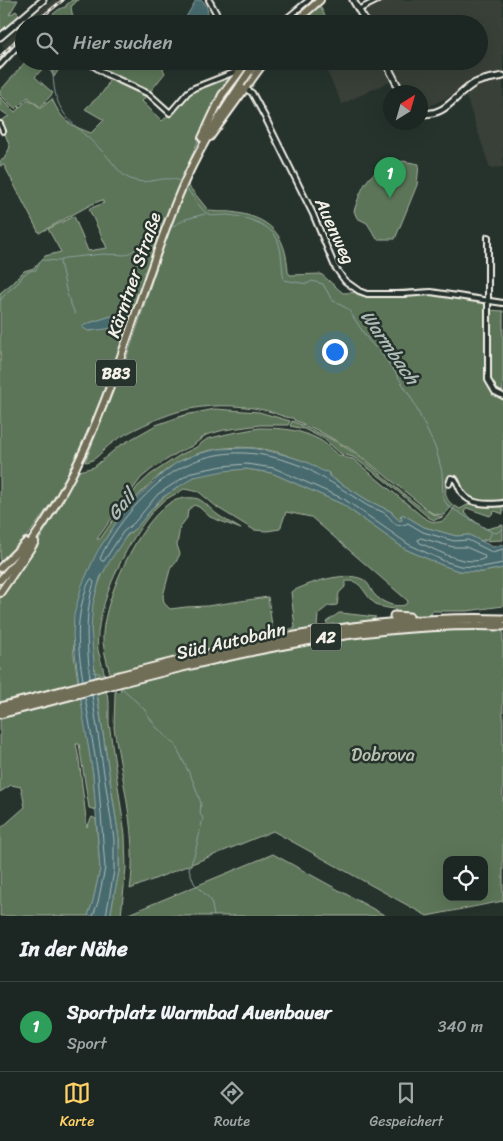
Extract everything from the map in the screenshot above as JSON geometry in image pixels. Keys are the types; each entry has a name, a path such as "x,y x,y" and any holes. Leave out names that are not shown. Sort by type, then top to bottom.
{"highway":[{"path":"394,616 454,619"},
{"name":"Süd Autobahn","path":"0,714 259,642 319,629 393,622 503,619"},
{"name":"Süd Autobahn","path":"0,707 268,647 354,633 420,626 503,626"}],"main road":[{"path":"302,15 320,0"},
{"path":"198,154 214,111 240,70"},
{"name":"Kärntner Straße","path":"0,580 21,555 66,488 97,422 120,362 161,241 187,176 212,127 251,70"},
{"path":"198,154 259,70"},
{"path":"0,568 41,527"},
{"path":"0,593 40,534 41,527"}],"street":[{"path":"26,15 43,0"},
{"path":"210,0 218,15"},
{"path":"291,15 309,0"},
{"path":"353,0 363,15"},
{"path":"360,9 378,0"},
{"path":"0,37 15,24"},
{"path":"0,65 15,49"},
{"path":"100,70 149,94 170,113 188,92 194,88 240,70"},
{"name":"Auenweg","path":"240,70 313,214 335,268 345,281 358,291 367,294 431,292 503,303"},
{"path":"390,70 397,85"},
{"path":"428,114 439,111 454,102 475,84 503,76"},
{"path":"0,124 4,131"},
{"path":"488,237 488,380 495,392 503,396"},
{"path":"449,484 451,478 455,479 462,494 473,501 485,503 503,502"}],"shaded area":[{"path":"52,0 66,0 47,15 34,15"},
{"path":"369,0 501,0 503,4 503,167 490,168 467,99 461,91 428,107 428,85 402,85 397,78 342,104 326,70 488,70 488,15 366,15 370,3"},
{"path":"15,33 15,43 7,51 2,45"}],"green space":[{"path":"0,0 18,0 9,15 16,11 20,15 15,15 15,21 0,35"},
{"path":"72,0 78,0 71,7 72,15 52,15 59,9 66,7"},
{"path":"318,7 321,8 324,15 310,15"},
{"path":"18,70 41,70 35,77 53,93 40,108 52,99 67,121 91,133 104,120 85,109 103,92 110,78 148,94 142,101 162,121 191,92 228,76 230,79 222,88 209,115 169,210 111,376 80,450 62,485 36,525 0,565 0,293 24,271 34,268 45,256 61,252 48,229 74,216 88,251 107,248 89,209 104,203 102,200 39,233 4,165 0,166 0,161 4,159 10,147 0,121 9,116 0,110 0,97 15,112 28,99 40,107 28,97 16,109 0,95 0,91","holes":["128,312 118,326 89,331 86,324"]},
{"path":"50,70 58,70 54,77"},
{"path":"104,70 164,70 165,73 149,93"},
{"path":"403,161 419,164 417,185 395,239 377,239 367,223 357,218 354,211 365,183 370,177 383,168"},
{"path":"187,184 208,210 245,214 266,223 284,247 290,275 321,274 343,293 426,289 485,300 487,381 494,393 503,398 503,501 486,503 474,500 466,493 458,479 451,476 447,484 446,495 453,505 444,515 434,514 366,460 317,430 293,418 264,410 243,407 209,406 170,414 126,434 96,458 85,462 130,348 164,245"},
{"path":"489,310 503,311 503,394 494,387 490,377 488,359"},
{"path":"215,409 259,412 290,421 288,425 260,425 224,430 206,435 192,446 152,469 141,478 97,539 100,539 123,506 125,509 99,550 80,592 75,622 74,655 93,774 96,810 89,808 79,744 76,744 87,827 92,817 96,819 100,869 88,916 0,916 0,829 25,807 21,787 11,785 0,792 0,598 36,546 79,471 94,467 119,446 156,425 185,415"},
{"path":"292,421 327,437 352,452 412,501 424,509 443,517 434,520 428,517 383,479 353,457 341,454 324,439 304,429 290,426"},
{"path":"259,428 290,430 305,433 320,440 337,454 353,459 423,517 433,522 445,519 455,506 460,509 469,504 503,507 503,514 495,511 490,516 467,508 464,512 486,529 503,525 503,540 481,541 469,535 456,536 424,527 404,515 400,516 402,520 400,521 392,512 369,501 329,476 329,473 283,454 257,448 242,447 214,450 187,458 162,473 127,507 124,505 138,486 150,475 207,439"},
{"path":"246,469 272,473 342,504 405,549 442,565 459,571 482,572 503,568 503,606 467,611 432,611 431,615 398,615 395,613 395,609 374,603 358,584 350,581 345,582 345,587 339,593 337,605 328,606 318,614 317,628 247,641 110,674 104,649 103,633 105,617 117,582 125,563 145,529 168,504 181,499 191,498 200,500 218,515 241,529 210,517 194,505 188,510 187,518 180,527 177,545 180,554 175,564 171,566 163,596 164,603 170,609 207,606 268,597 273,633 295,628 291,592 326,579 346,576 362,579 377,597 388,604 401,606 405,605 408,601 311,517 286,512 280,529 254,530 218,508 199,492 184,489 163,501 149,515 116,571 108,593 98,633 98,650 105,676 95,678 91,630 93,602 102,575 116,549 157,504 186,481 206,473"},
{"path":"339,613 376,617 372,620 328,625 326,622"},
{"name":"Dobrova","path":"457,630 503,630 503,901 427,916 273,831 130,889 132,870 131,830 114,728 115,692 121,691 120,687 245,657 371,636"},
{"path":"106,691 109,700 109,723 125,835 126,868 121,916 110,916 119,871 119,839 97,693"},
{"path":"273,854 386,916 126,916 126,915"}],"water":[{"path":"196,0 202,0 208,15 187,15"},
{"path":"127,311 129,314 126,319 118,326 88,331 82,327 86,324"},
{"name":"Gail","path":"248,448 292,457 328,472 329,476 369,501 392,512 400,521 402,520 401,515 404,515 424,527 456,536 469,535 493,547 503,544 503,568 482,572 459,571 442,565 405,549 342,504 272,473 246,469 194,477 160,499 137,527 127,535 111,559 100,578 93,604 91,629 97,695 119,839 119,871 110,916 88,916 100,869 93,774 73,636 74,615 82,585 97,552 123,512 162,474 176,463 194,455 218,449"}],"waterway":[{"name":"Warmbach","path":"53,70 55,94 65,115 121,172 128,178 145,182 164,179 182,182"},
{"name":"Warmbach","path":"186,187 199,206 208,214 240,217 255,221 268,229 273,233 279,244 284,280 307,284 312,281 323,284 332,300 348,309 369,341 395,372 412,399 436,449 442,472 443,498 448,506 492,532 489,538 481,541"},
{"path":"170,228 186,219 205,214"},
{"path":"0,301 19,282 23,275 36,270 43,260 60,261 65,258 103,254 126,255 147,242 158,228 164,229"},
{"path":"60,262 67,294 75,314"},
{"name":"Warmbach","path":"493,532 496,533 503,529"},
{"path":"93,672 109,675"},
{"path":"120,686 144,709 156,727 175,744 193,781 201,803 200,814 203,818 195,853 189,869 194,883 211,900 214,916"}],"railway":[{"path":"44,15 63,0"},
{"path":"0,57 15,41"}],"place":[{"name":"Sportplatz Warmbad Auenbauer","path":"390,198"}]}
